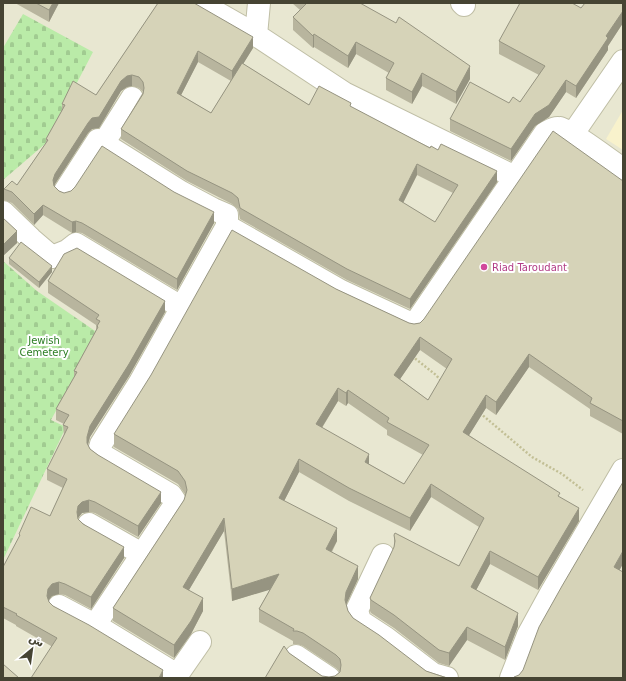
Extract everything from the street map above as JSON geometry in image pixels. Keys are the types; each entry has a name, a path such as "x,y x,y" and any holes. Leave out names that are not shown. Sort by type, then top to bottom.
{"street":[{"path":"200,3 256,35 344,93 515,177"},
{"path":"256,35 259,3"},
{"path":"572,134 623,61"},
{"path":"103,144 132,98"},
{"path":"227,226 341,291 414,325 545,133 552,129 560,128 572,134 623,169"},
{"path":"65,191 98,140 181,192 213,209 227,214 227,226 140,382 101,444 100,450 104,456 171,495 175,501 174,506 95,625"},
{"path":"3,212 52,257 67,251 76,244 181,307"},
{"path":"510,678 528,635 623,470"},
{"path":"88,524 142,554"},
{"path":"383,555 357,610 360,621 386,638 433,674 447,678"},
{"path":"59,606 95,625 176,677 200,642"},
{"path":"296,656 330,678"}],"path":[{"path":"414,325 406,343 406,352 436,375 445,384"},
{"path":"480,412 527,453 562,474 602,506"}],"shaded area":[{"path":"3,3 623,3 623,678 3,678"},
{"path":"623,110 623,150 606,139"}],"green space":[{"path":"23,14 93,52 45,144 3,180 3,48"},
{"name":"Jewish Cemetery","path":"3,261 37,291 98,333 51,420 66,427 3,560"}],"building":[{"path":"36,3 53,3 49,10"},
{"path":"158,3 194,3 253,37 232,71 198,51 177,93 211,113 242,63 309,105 319,86 351,103 350,106 430,148 431,146 438,150 441,144 497,171 410,299 347,269 240,208 238,198 232,193 187,171 121,129 143,94 144,88 143,82 139,77 132,75 127,76 121,81 99,117 92,118 88,123 55,174 53,180 54,186 59,191 64,193 71,191 102,146 174,192 214,212 177,279 82,223 76,221 72,222 43,205 34,214 12,192 4,189 12,181 17,185 48,140 46,139 65,105 62,104 73,81 96,95","holes":["417,164 458,185 435,222 399,200"]},
{"path":"305,3 360,3 396,23 399,17 470,66 456,92 422,73 412,92 386,78 394,63 356,42 348,56 314,34 313,36 293,17 306,4"},
{"path":"520,3 572,3 581,8 585,3 623,3 623,11 606,36 608,38 576,86 566,80 549,105 535,114 511,149 450,119 470,82 509,103 513,97 520,102 545,66 499,41"},
{"path":"553,131 623,181 623,421 590,403 592,398 529,354 496,402 486,395 463,432 560,493 558,496 579,508 538,577 490,551 471,587 518,613 505,647 467,627 449,653 439,650 370,598 394,547 395,533 459,566 484,518 431,484 410,518 349,488 299,459 279,498 337,528 326,549 358,566 346,592 345,600 348,611 353,618 379,635 426,671 447,678 265,678 284,646 289,653 322,676 335,676 340,672 340,659 303,633 293,631 294,629 259,609 279,574 232,589 224,518 183,587 203,598 191,621 174,645 113,608 184,500 187,490 185,481 178,471 114,434 151,375 232,230 336,289 409,323 420,323","holes":["420,337 452,359 428,400 394,375","338,388 346,393 348,390 389,418 387,422 429,445 404,484 365,462 369,454 316,424"]},
{"path":"3,218 17,231 4,244 3,243"},
{"path":"21,242 52,266 39,282 9,258"},
{"path":"77,248 165,301 129,364 90,426 87,437 87,443 90,449 98,455 161,492 138,526 95,502 89,500 82,502 78,506 78,519 83,524 124,547 91,597 59,582 52,584 48,589 47,596 49,602 53,606 89,625 163,670 159,678 31,678 57,638 3,607 3,567 20,535 19,534 31,507 50,516 67,479 47,469 68,427 63,425 69,415 56,409 77,372 74,371 100,321 96,319 99,315 48,281 64,254"},
{"path":"623,482 623,551 614,567 623,572 623,678 514,678 523,670 539,627"},
{"path":"3,664 19,678 3,678"}],"place":[{"name":"Riad Taroudant","path":"484,267"}]}
